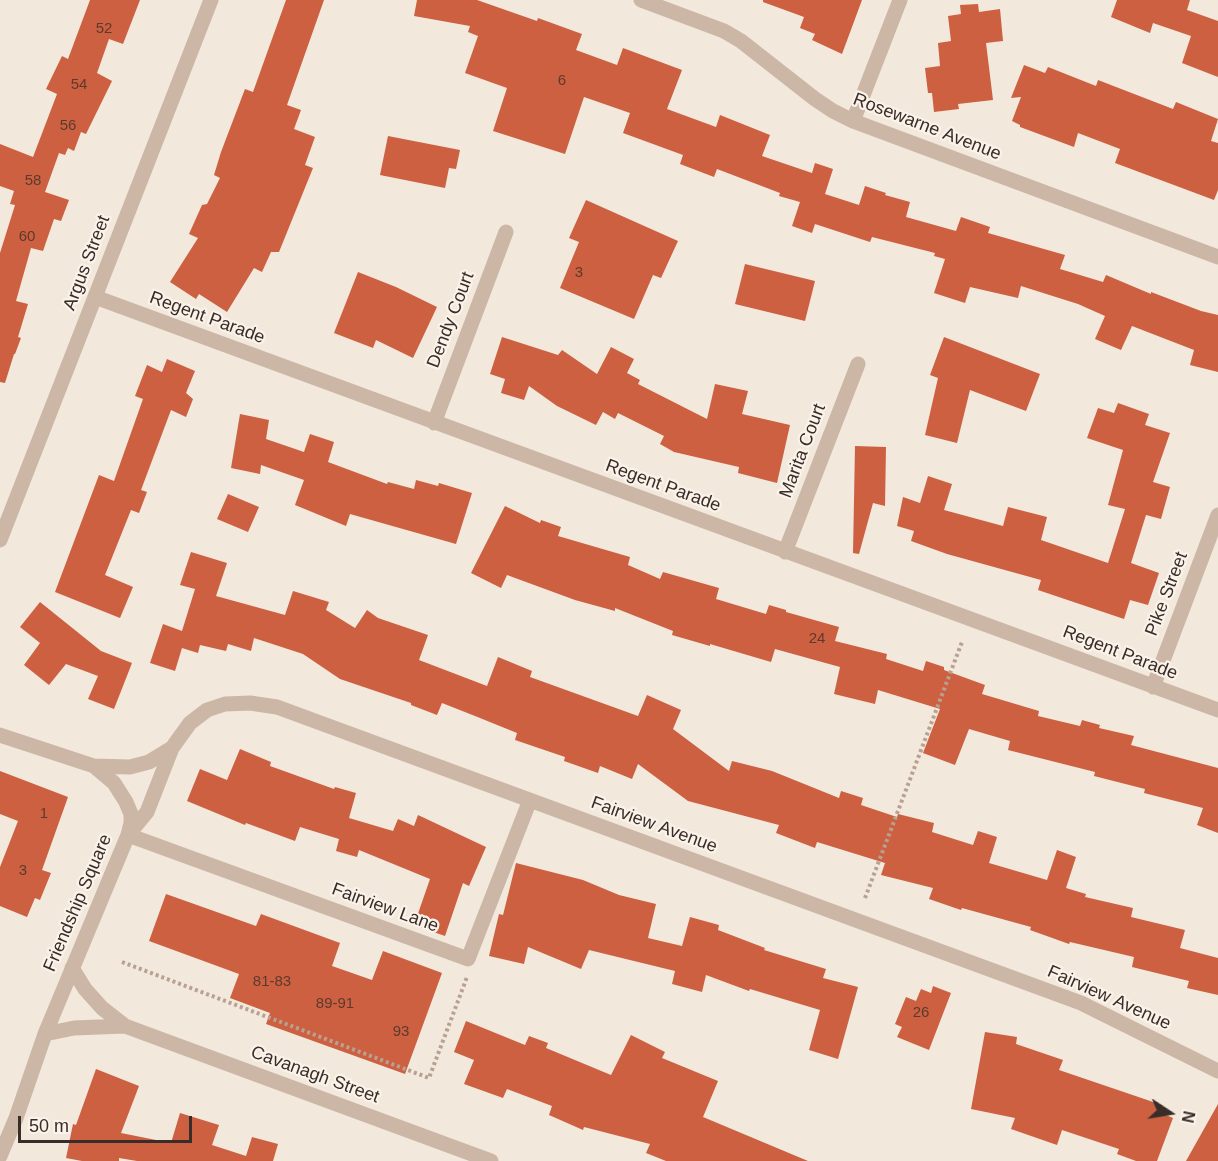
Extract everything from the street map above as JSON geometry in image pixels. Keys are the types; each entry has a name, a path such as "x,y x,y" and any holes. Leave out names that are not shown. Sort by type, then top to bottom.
{"street":[{"name":"Argus Street","path":"0,540 211,0"},
{"name":"Rosewarne Avenue","path":"641,0 724,31 741,41 815,99 853,121 1218,256"},
{"path":"853,121 900,0"},
{"name":"Dendy Court","path":"434,423 506,232"},
{"name":"Regent Parade","path":"95,297 1218,710"},
{"name":"Marita Court","path":"785,552 858,364"},
{"name":"Pike Street","path":"1153,687 1218,515"},
{"name":"Fairview Avenue","path":"128,835 147,812 172,748 190,723 207,710 237,703 278,707 1081,1003 1218,1071"},
{"name":"Friendship Square","path":"0,735 94,766 114,783 131,814 128,835 45,1034 16,1118 0,1156"},
{"path":"94,766 130,767 149,762 172,748"},
{"path":"468,959 530,800"},
{"name":"Fairview Lane","path":"128,835 468,959"},
{"name":"Cavanagh Street","path":"72,968 102,1008 125,1026 484,1160"},
{"name":"Cavanagh Street","path":"45,1034 74,1028 125,1026"}],"path":[{"path":"865,898 962,642"},
{"path":"122,962 429,1078 468,974 468,959"}],"building":[{"path":"90,0 140,0 123,44 109,39 97,73 112,81 86,134 81,132 74,151 68,148 65,155 59,153 45,192 69,200 61,221 54,219 43,251 31,248 16,301 28,304 18,337 21,338 5,383 0,382 0,253 15,205 10,204 14,191 0,186 0,144 33,157 57,94 46,89 62,56 68,59"},
{"path":"286,0 324,0 287,105 301,110 294,129 315,137 305,165 313,168 279,252 271,252 262,272 254,268 227,312 199,294 196,299 170,282 198,238 189,234 202,205 207,204 220,178 214,175 221,152 245,89 253,92"},
{"path":"417,0 477,0 582,34 576,50 617,65 623,48 682,70 667,109 716,127 720,115 770,135 762,156 812,173 815,163 833,169 825,194 859,205 865,186 910,202 906,217 956,231 961,217 990,227 988,233 1065,255 1060,269 1103,282 1106,275 1151,294 1151,292 1218,315 1218,372 1190,365 1194,350 1132,326 1121,350 1095,339 1105,316 1078,304 1021,286 1018,298 970,287 965,303 934,293 945,259 934,256 935,253 872,237 870,242 815,224 812,233 792,226 800,202 779,196 780,193 717,169 714,177 680,164 683,155 623,133 630,113 584,97 565,154 493,131 507,88 465,73 478,36 468,32 470,26 414,16"},
{"path":"763,0 862,0 842,54 812,40 815,34 800,28 804,17 763,2"},
{"path":"1117,0 1190,0 1187,10 1218,21 1218,77 1182,63 1191,36 1153,23 1150,33 1111,17"},
{"path":"978,4 979,12 1000,9 1003,41 986,43 993,100 958,104 959,109 934,112 932,93 928,93 925,68 940,66 938,43 951,41 948,16 961,14 960,5"},
{"path":"1024,65 1045,73 1048,67 1096,86 1098,80 1173,109 1176,102 1218,119 1211,141 1218,143 1218,190 1214,200 1115,163 1120,149 1078,133 1074,147 1020,127 1012,121 1021,97 1011,98"},
{"path":"388,136 460,150 456,169 449,168 445,188 380,175"},
{"path":"586,200 678,241 661,278 653,275 634,319 560,288 579,242 569,238"},
{"path":"745,264 815,281 805,321 735,304"},
{"path":"358,272 437,307 413,358 376,340 373,348 334,333"},
{"path":"502,337 558,355 562,350 597,374 611,347 634,359 627,373 640,380 638,384 707,419 715,384 748,391 742,414 790,425 777,483 738,473 739,467 674,452 660,444 664,436 618,413 615,419 603,412 596,425 557,406 529,386 524,400 501,393 505,379 490,374"},
{"path":"944,337 1040,374 1026,411 970,390 957,443 925,435 938,378 930,375"},
{"path":"167,359 195,371 186,393 193,399 186,417 171,410 141,490 147,492 139,513 131,510 105,575 133,587 120,618 55,592 99,475 114,481 143,399 135,396 147,365 162,372"},
{"path":"1118,403 1149,414 1145,425 1170,433 1153,482 1170,487 1161,519 1146,515 1131,563 1159,573 1148,605 1130,600 1124,619 1038,590 1041,580 947,554 911,541 914,531 897,526 903,497 920,503 928,476 952,484 944,510 1003,526 1008,507 1047,517 1041,540 1108,563 1125,509 1108,505 1123,450 1087,438 1098,408 1114,413"},
{"path":"240,414 269,420 266,439 304,452 310,434 334,442 328,462 387,484 388,482 414,489 416,480 438,486 439,483 472,493 456,544 350,514 346,526 295,505 304,480 261,465 260,474 231,468"},
{"path":"855,446 886,447 885,506 873,503 859,554 853,553"},
{"path":"228,494 259,507 248,532 217,519"},
{"path":"505,506 540,523 541,520 561,527 558,536 630,557 628,565 660,579 663,572 719,588 716,599 766,614 769,605 839,627 835,641 887,654 886,659 923,671 926,661 985,685 982,694 1039,711 1038,716 1080,726 1082,720 1100,725 1099,728 1134,736 1131,745 1218,768 1218,833 1197,825 1203,808 1144,793 1145,789 1094,776 1095,772 1008,750 1010,741 969,729 955,765 923,753 940,709 878,690 875,704 834,694 840,667 775,649 771,662 710,644 710,646 672,635 673,631 615,608 615,611 575,600 507,575 501,588 471,573"},
{"path":"191,552 227,563 216,596 285,615 293,591 329,602 326,610 355,628 367,610 378,618 428,635 419,660 487,686 498,657 532,671 530,677 638,716 647,695 681,710 673,729 729,771 732,761 772,771 839,798 841,791 863,798 861,805 897,817 898,814 934,823 932,832 973,845 978,831 997,837 989,863 1047,880 1057,850 1076,857 1066,888 1086,894 1085,897 1133,908 1131,917 1185,930 1180,948 1218,958 1218,995 1187,988 1189,981 1132,967 1134,957 1070,942 1069,944 1030,930 1031,927 962,908 961,910 929,899 933,888 881,875 885,863 817,842 815,848 776,833 779,825 688,801 638,764 632,779 600,766 598,773 564,761 565,757 515,740 517,733 442,703 437,715 411,705 411,703 340,679 303,654 254,638 251,651 228,644 226,651 200,645 198,653 182,648 175,671 150,663 163,624 182,631 195,589 180,585"},
{"path":"40,602 101,651 132,663 114,709 88,699 98,676 66,664 49,685 24,665 40,643 20,627"},
{"path":"240,749 271,762 270,766 334,789 335,787 356,793 349,818 393,831 398,819 414,826 418,815 486,847 469,886 463,883 445,936 414,925 430,879 359,850 357,857 336,851 339,839 300,827 295,841 246,823 245,825 187,801 200,769 227,780"},
{"path":"0,771 68,797 42,870 51,873 40,900 35,898 27,917 0,906 0,867 18,821 0,814"},
{"path":"516,863 583,880 619,895 656,904 648,938 682,946 690,917 719,925 718,930 765,948 764,950 826,969 823,978 858,987 838,1059 809,1050 820,1010 750,989 749,991 706,975 702,992 672,984 675,971 589,950 581,969 528,947 524,964 489,956 499,914 503,915"},
{"path":"166,894 256,926 261,914 340,943 332,966 372,980 383,951 442,973 405,1074 266,1024 270,1013 230,998 239,974 149,941"},
{"path":"933,986 951,993 929,1050 897,1037 902,1027 895,1024 906,997 916,1001 921,989 931,993"},
{"path":"466,1021 525,1045 529,1036 548,1043 546,1048 611,1075 631,1035 665,1052 662,1058 718,1081 703,1117 808,1161 666,1161 646,1153 650,1144 584,1127 583,1130 549,1115 552,1106 507,1089 503,1098 464,1084 474,1060 454,1052"},
{"path":"985,1032 1017,1037 1016,1044 1063,1060 1059,1070 1162,1105 1159,1112 1173,1118 1157,1161 1136,1161 1117,1154 1119,1149 1062,1130 1057,1145 1011,1129 1015,1118 971,1109"},
{"path":"96,1069 139,1086 121,1133 171,1143 180,1113 219,1125 212,1145 246,1156 252,1137 278,1144 273,1161 137,1161 119,1158 119,1161 82,1161 66,1158 73,1124 76,1125"},
{"path":"1218,1104 1218,1161 1186,1161"}]}
